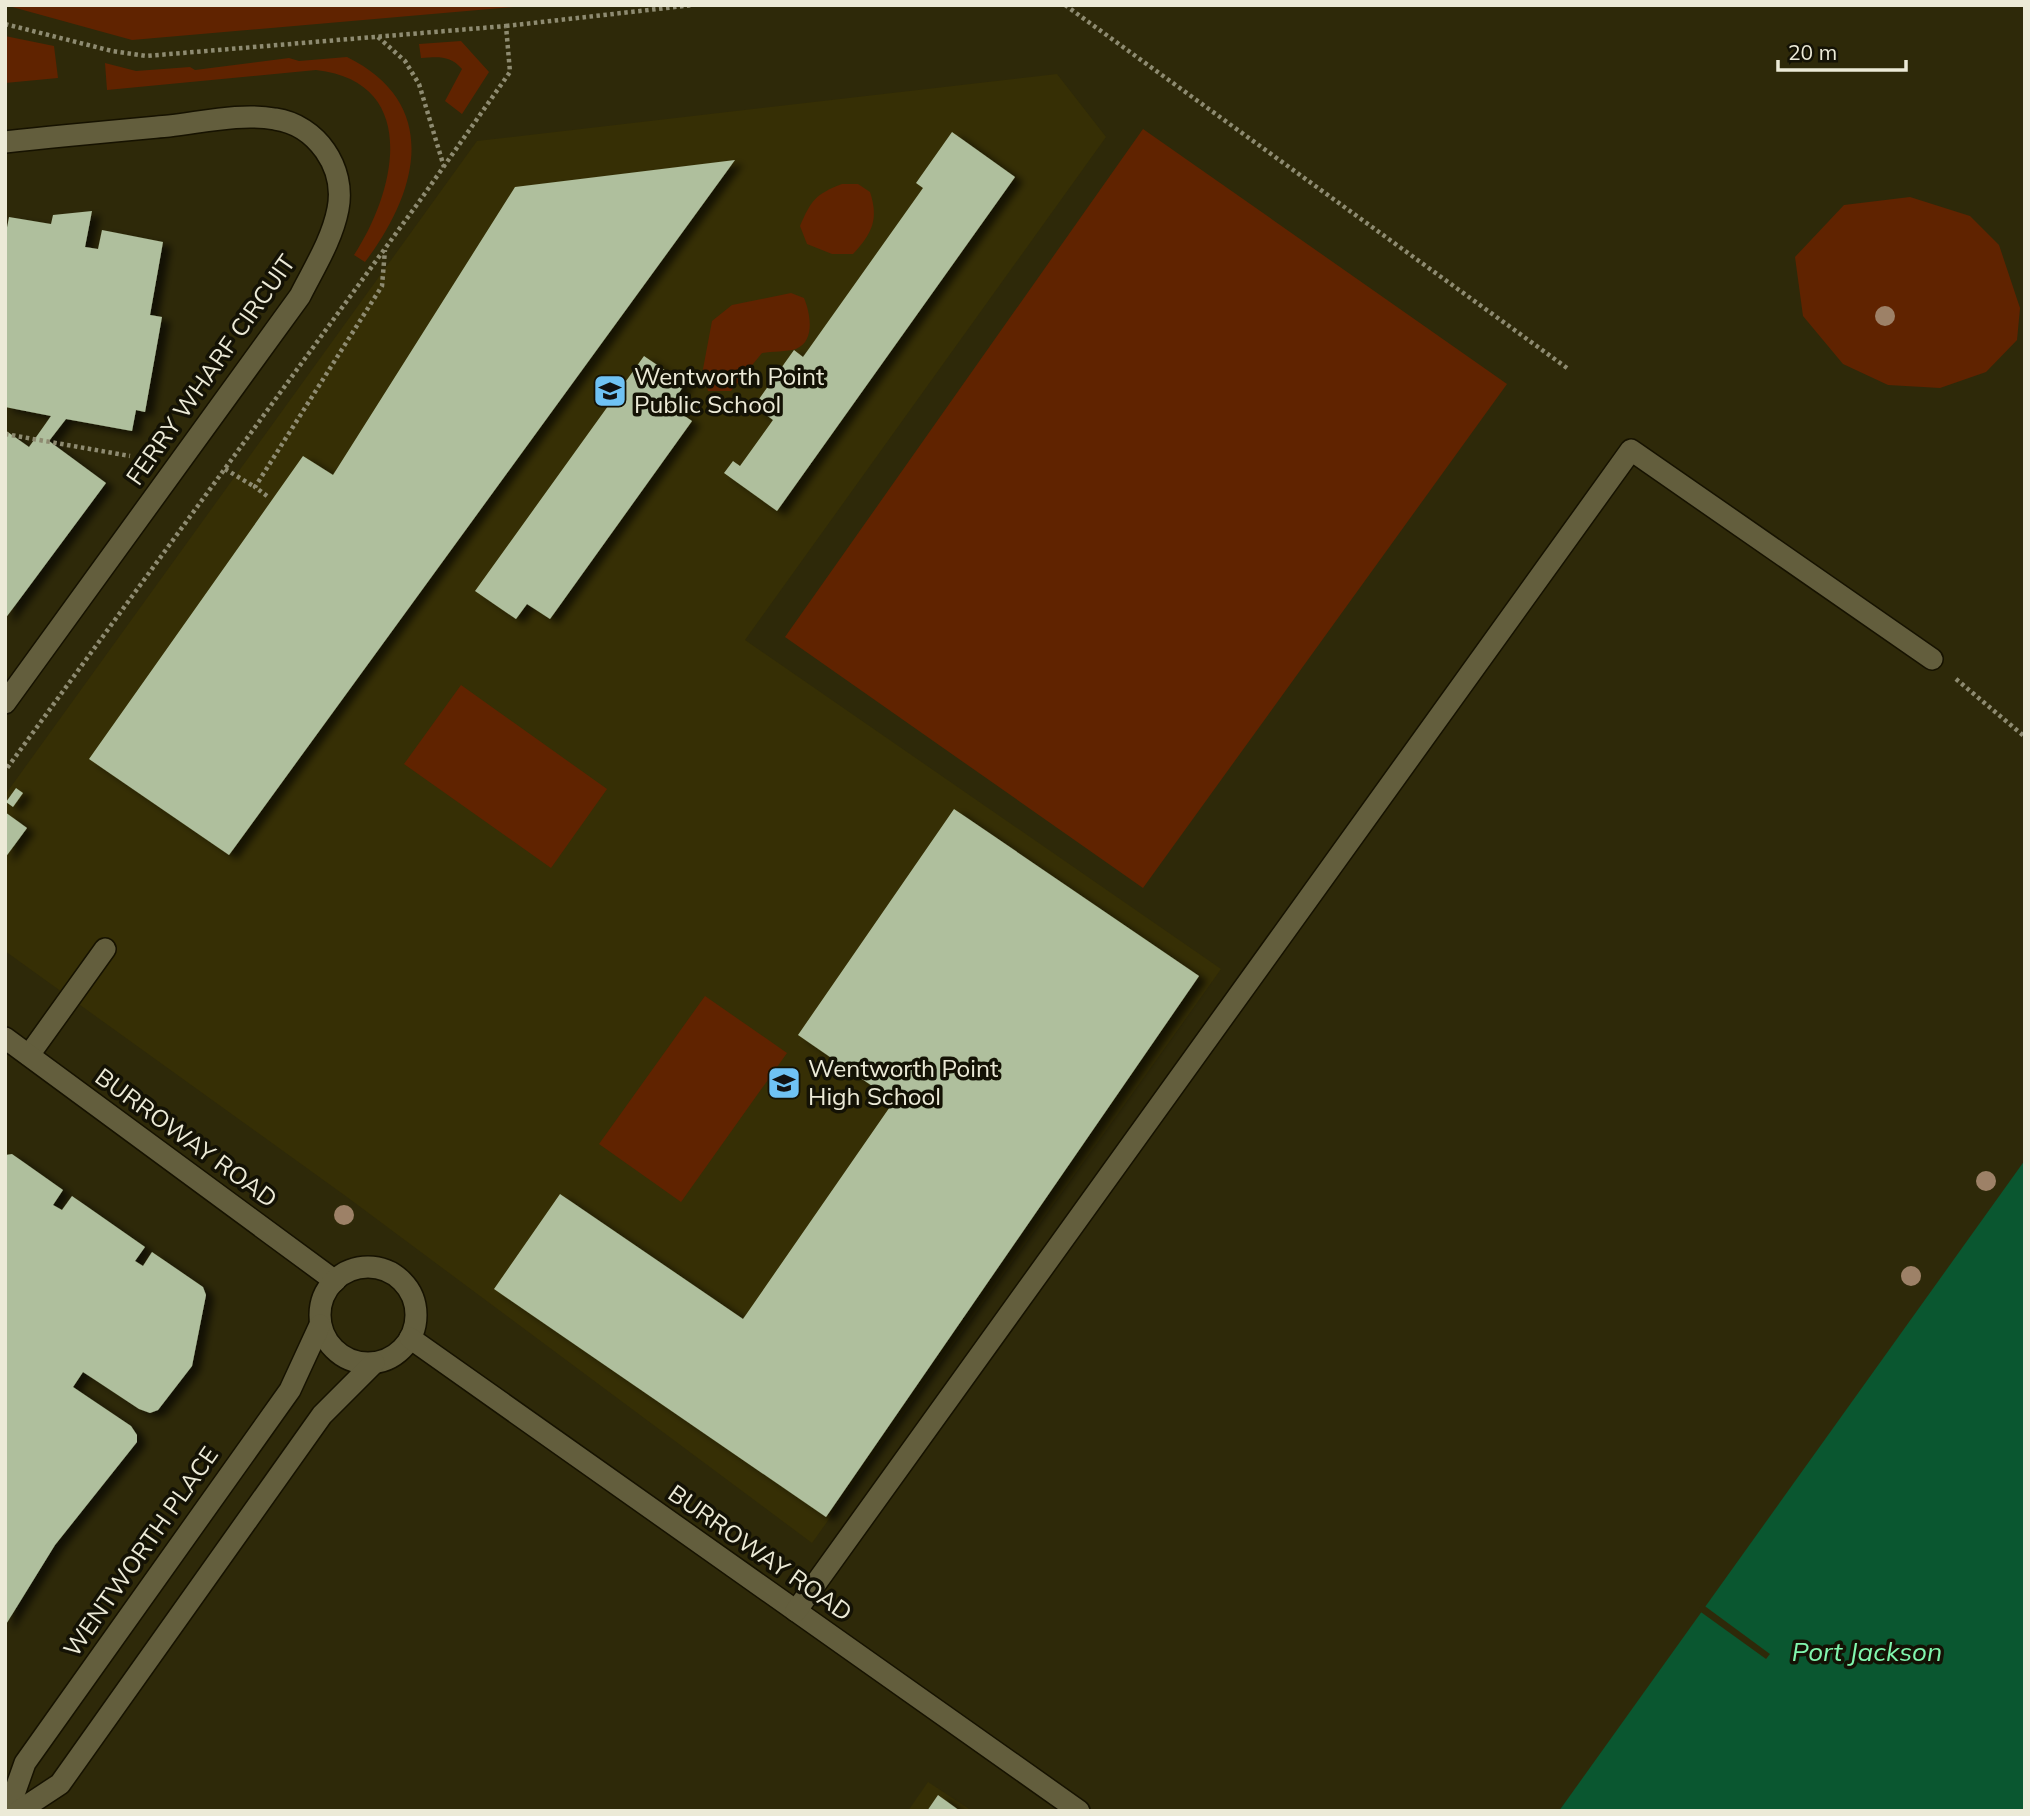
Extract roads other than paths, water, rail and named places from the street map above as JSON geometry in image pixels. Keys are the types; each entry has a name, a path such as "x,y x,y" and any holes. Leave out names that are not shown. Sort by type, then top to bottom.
{"street":[{"name":"FERRY WHARF CIRCUIT","path":"5,142 230,119 277,119 296,125 323,148 338,177 340,191 339,207 329,240 300,296 5,703"},
{"path":"796,1611 1631,450 1932,659"},
{"path":"29,1055 106,949"},
{"name":"BURROWAY ROAD","path":"5,1038 335,1281"},
{"path":"19,1811 60,1784 322,1415 374,1363 395,1355 410,1338 416,1309 407,1288 391,1273 361,1267 347,1272 335,1281 325,1294 320,1309 320,1325 331,1346 340,1354 350,1360 374,1363"},
{"name":"WENTWORTH PLACE","path":"8,1811 25,1763 290,1390 320,1325"},
{"name":"BURROWAY ROAD","path":"410,1338 1079,1811"}],"water":[{"name":"Port Jackson","path":"2025,1160 2025,1811 1559,1811"}],"place":[{"name":"Wentworth Point Public School","path":"610,391"},
{"name":"Wentworth Point High School","path":"784,1083"}]}
